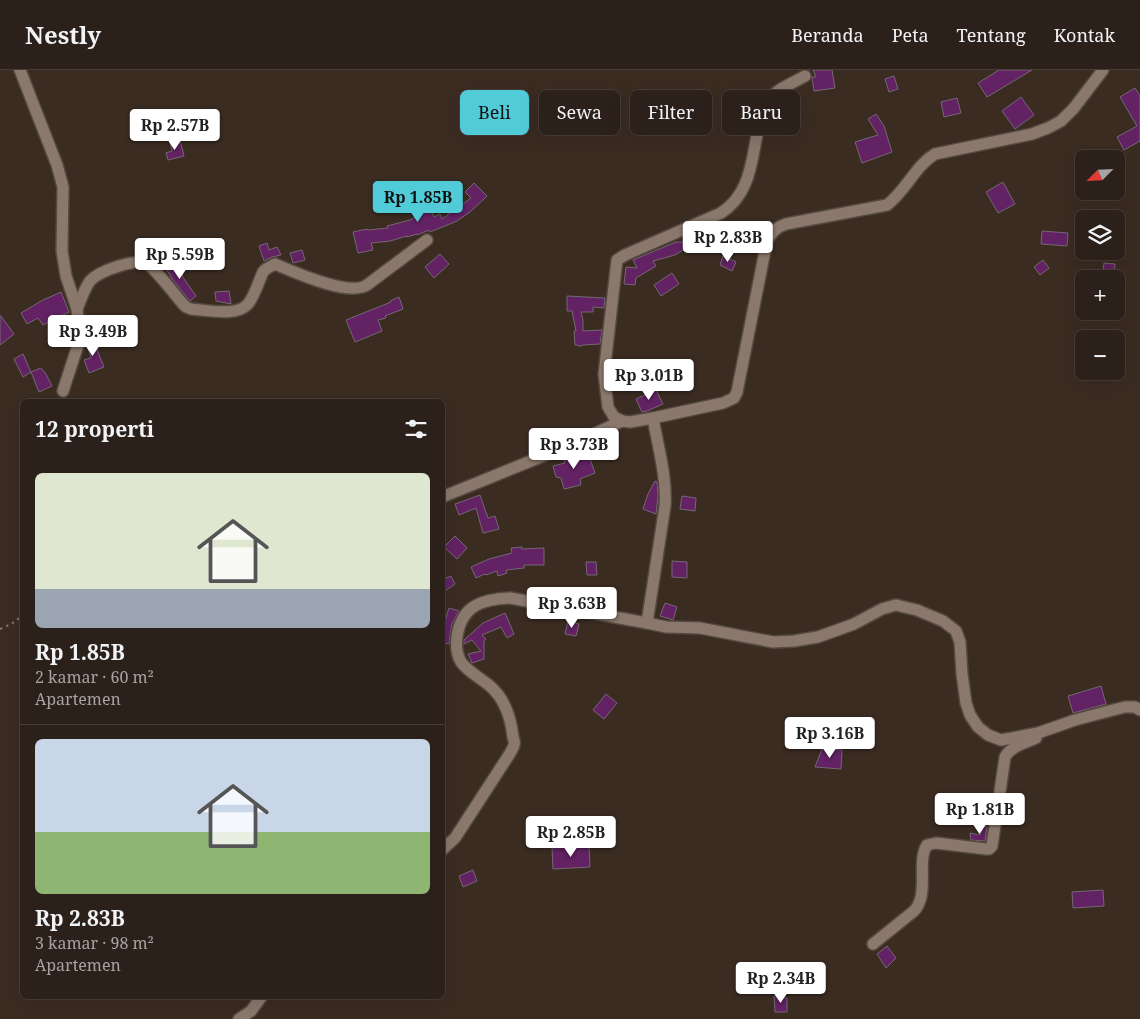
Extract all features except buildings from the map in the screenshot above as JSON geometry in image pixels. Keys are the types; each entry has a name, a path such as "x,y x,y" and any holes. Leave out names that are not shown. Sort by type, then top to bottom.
{"street":[{"path":"20,70 57,165 63,187 62,251 66,276 77,309 80,335 63,391"},
{"path":"805,76 780,90 764,108 759,118 748,176 741,193 730,207 721,213 617,260 604,374 608,407 614,417 630,422 724,403 734,398 737,392 767,241 774,230 786,224 887,204 926,160 935,154 1032,134 1048,128 1061,121 1074,108 1103,70"},
{"path":"77,309 83,293 91,280 106,271 142,262 151,266 183,304 191,309 233,312 240,310 249,303 263,272 275,264 329,285 360,288 371,282 427,240"},
{"path":"647,622 666,494 653,418"},
{"path":"445,495 563,448 622,421"},
{"path":"445,847 455,838 514,745 508,711 499,695 472,673 461,661 456,645 463,615 478,604 494,599 510,598 666,627 700,628 773,642 818,637 854,624 882,609 896,605 917,610 943,621 956,631 960,642 962,674 966,703 970,715 978,727 1001,740 1038,733 1125,707 1135,707 1140,710"},
{"path":"872,944 919,906 922,893 924,853 927,846 936,843 986,850 992,846 1005,757 1008,753 1018,746 1081,719"},
{"path":"239,1019 251,1011 260,999"}],"path":[{"path":"0,629 20,617"}]}
